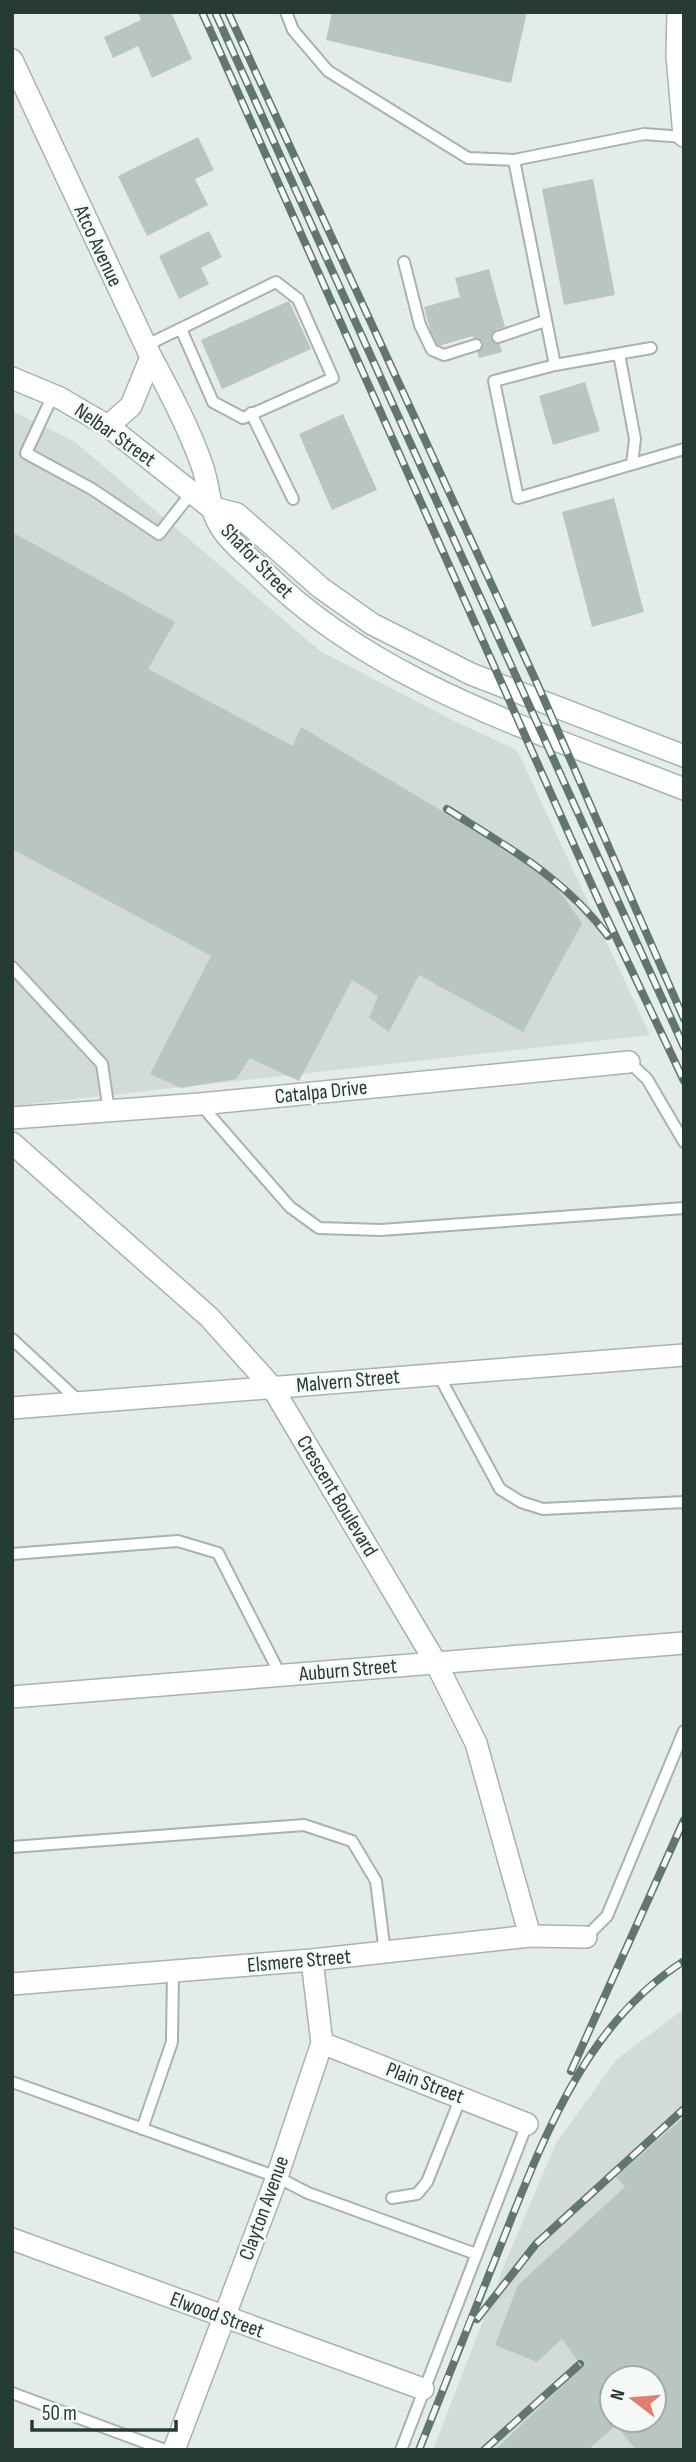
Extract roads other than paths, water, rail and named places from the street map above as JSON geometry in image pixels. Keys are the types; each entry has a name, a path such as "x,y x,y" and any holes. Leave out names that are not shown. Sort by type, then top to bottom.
{"street":[{"path":"678,12 677,55 684,136"},
{"name":"Atco Avenue","path":"12,60 148,351 169,390 203,469 210,507"},
{"path":"12,102 34,109"},
{"path":"108,426 131,406 148,351"},
{"name":"Nelbar Street","path":"12,378 53,395 108,426 210,507"},
{"name":"Shafor Street","path":"210,507 237,514 339,602 418,649 471,674 684,756"},
{"name":"Shafor Street","path":"210,507 225,533 285,593 370,654 483,710 684,789"},
{"name":"Catalpa Drive","path":"12,1118 200,1104 629,1062"},
{"name":"Crescent Boulevard","path":"12,1143 209,1317 272,1387 436,1663 475,1743 530,1936"},
{"name":"Malvern Street","path":"12,1408 684,1355"},
{"name":"Auburn Street","path":"12,1697 684,1643"},
{"name":"Elsmere Street","path":"12,1984 312,1960 530,1936 586,1937"},
{"name":"Clayton Avenue","path":"174,2450 276,2177 322,2043 312,1960"},
{"name":"Plain Street","path":"322,2043 527,2124"},
{"name":"Elwood Street","path":"12,2239 424,2389"}],"lane":[{"path":"286,12 293,30 328,71 468,158 514,160 644,134 684,136"},
{"path":"514,160 555,365"},
{"path":"404,262 420,325 432,350 444,355 476,345"},
{"path":"148,351 181,329 276,282 298,299 333,378 243,418 213,402 181,329"},
{"path":"498,337 545,321"},
{"path":"651,348 555,365 494,381 518,498 684,449"},
{"path":"619,354 635,439 632,464"},
{"path":"53,395 26,453 92,489 159,534 192,492"},
{"path":"251,413 293,499"},
{"path":"12,967 102,1064 109,1111"},
{"path":"629,1062 647,1079 684,1142"},
{"path":"200,1104 290,1207 319,1228 381,1230 684,1208"},
{"path":"12,1339 81,1403"},
{"path":"438,1373 500,1489 521,1502 543,1509 684,1502"},
{"path":"12,1553 177,1541 218,1553 281,1676"},
{"path":"586,1937 607,1916 684,1731"},
{"path":"12,1847 304,1825 352,1841 376,1881 385,1953"},
{"path":"142,2129 172,2042 173,1972"},
{"path":"12,2082 276,2177 308,2193 476,2254"},
{"path":"392,2198 417,2194 427,2182 461,2097"},
{"path":"401,2450 527,2124"},
{"path":"12,2393 165,2450"}],"railway":[{"path":"202,12 598,899 684,1081"},
{"path":"215,12 684,1047"},
{"path":"228,12 536,681 684,1019"},
{"path":"447,809 534,865 572,896 608,936"},
{"path":"571,2071 684,1820"},
{"path":"419,2450 531,2171 569,2091 592,2053 618,2019 648,1988 684,1961"},
{"path":"477,2319 536,2244 684,2109"},
{"path":"484,2450 580,2364"}]}
